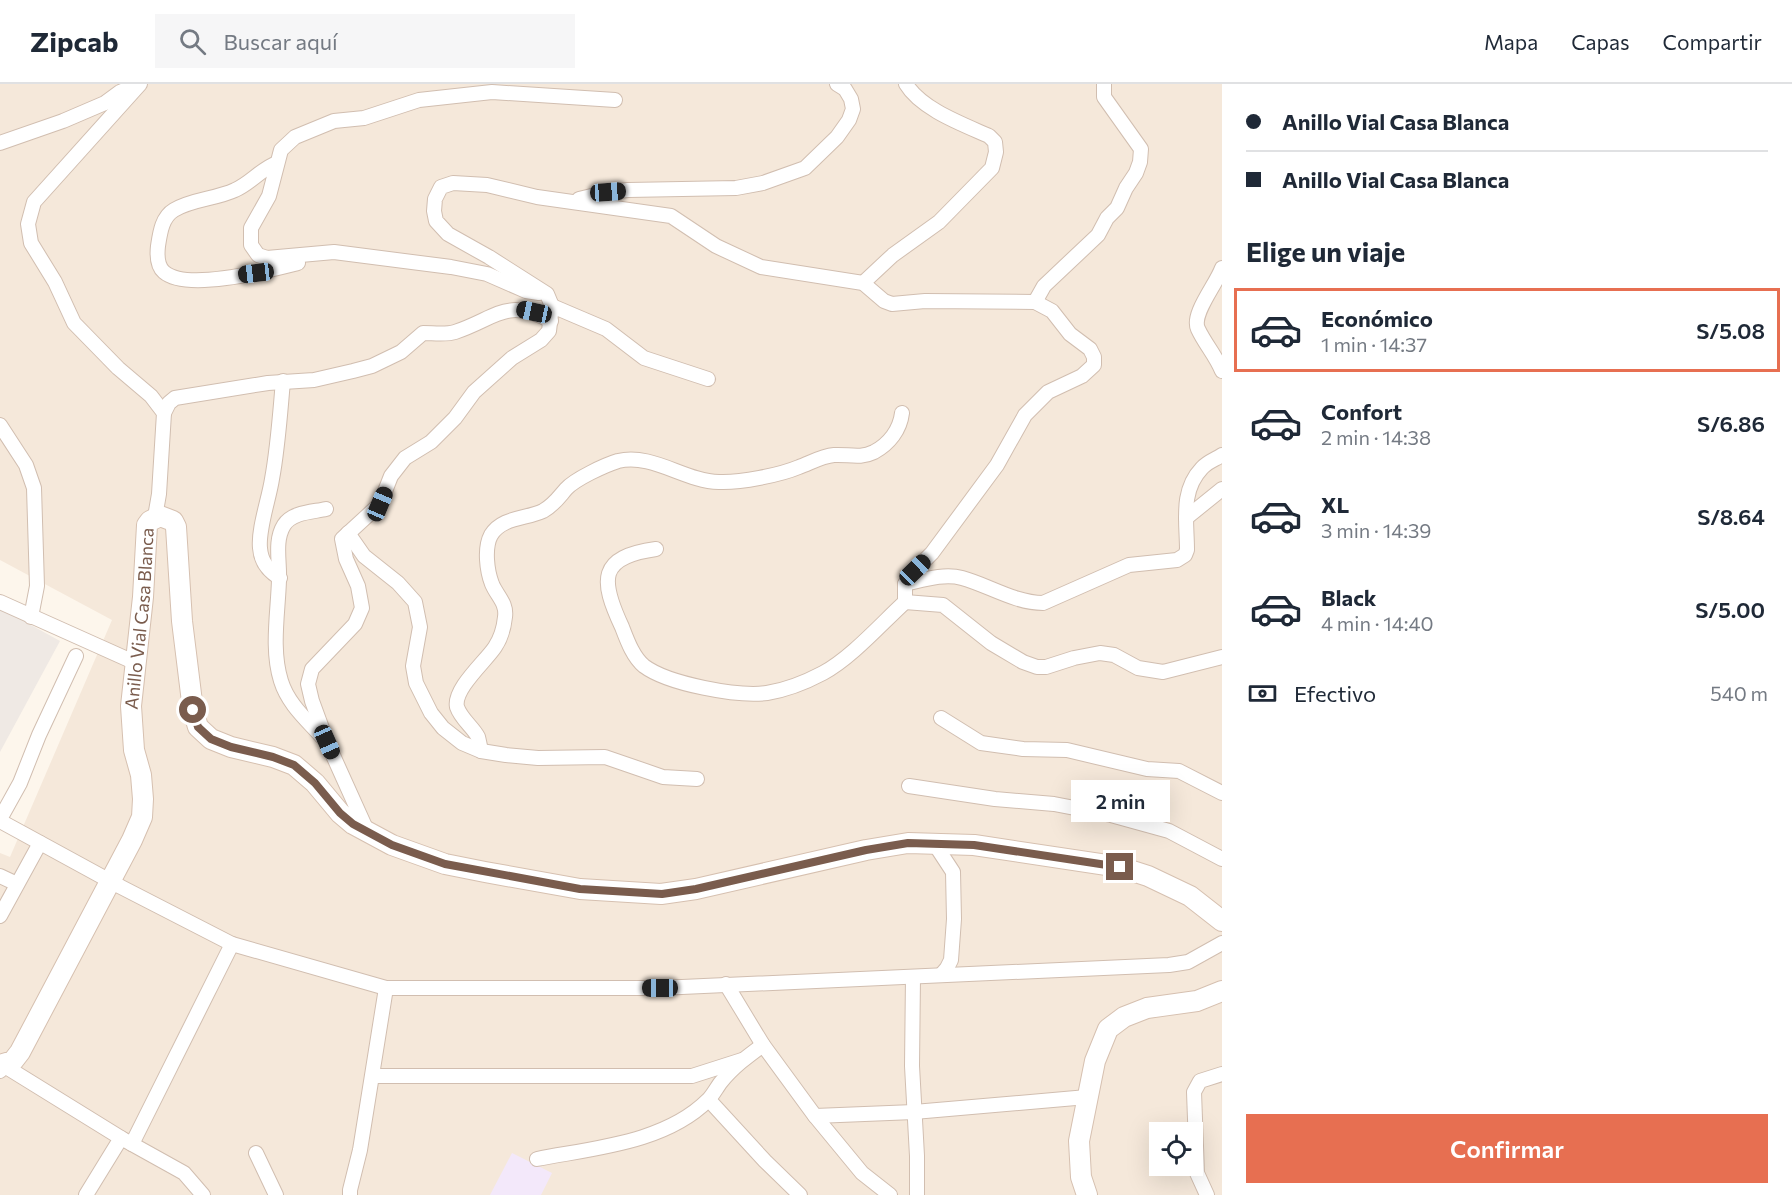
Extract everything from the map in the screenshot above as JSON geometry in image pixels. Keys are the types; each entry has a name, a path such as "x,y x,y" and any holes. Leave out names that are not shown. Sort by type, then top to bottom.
{"main road":[{"name":"Anillo Vial Casa Blanca","path":"1,1067 13,1061 20,1052 142,817 141,775 134,750 131,706 143,597 145,534 147,525 155,517 167,518 176,527 182,621 193,710 198,727 211,739 231,747 273,757 294,765 315,783 340,813 368,833 392,845 445,864 580,889 662,894 696,889 866,850 908,843 974,845 1120,867 1148,876 1190,896 1222,921"},
{"path":"1087,1195 1081,1177 1080,1141 1095,1061 1108,1029 1124,1017 1147,1008 1197,1001 1222,991"}],"street":[{"path":"0,143 63,121 105,103 120,92 139,84"},
{"path":"139,84 34,202 28,224 32,243 56,282 74,323 118,368 151,396 164,413"},
{"path":"571,200 628,190 736,189 763,183 805,168 837,137 849,120 853,109 852,99 845,89 837,84"},
{"path":"863,283 893,255 939,222 992,168 995,161 995,142 989,136 914,97 906,84"},
{"path":"1035,302 1044,286 1098,234 1107,218 1117,208 1140,162 1141,149 1104,97 1104,84"},
{"path":"615,100 478,88 419,100 364,118 334,121 295,137 281,150 269,196 251,228 250,245 258,255 267,258 334,252 451,267 487,274 549,300 606,329 644,358 708,380"},
{"path":"277,163 266,167 237,190 174,210 165,219 161,231 158,263 164,272 178,280 202,280 256,273 299,262 312,254"},
{"path":"368,833 327,742 312,702 308,684 312,669 355,624 362,608 358,586 343,549 342,539 380,504 392,476 405,458 431,442 455,418 474,392 512,358 541,339 549,331 551,321 549,300 489,256 448,234 436,221 435,199 441,187 453,183 487,185 537,197 571,200 671,216 716,246 761,267 863,283 892,304 926,301 1035,302 1052,311 1070,334 1090,349 1094,357 1094,365 1082,376 1048,392 1025,415 997,465 932,553 905,584 905,602 854,650 824,673 809,680 778,691 764,693 710,689 657,674 643,665 630,646 614,610 608,574 612,564 632,553 656,549"},
{"path":"1222,268 1217,281 1197,314 1196,325 1222,371"},
{"path":"155,517 159,494 164,413 169,403 175,398 283,381 314,380 372,366 401,352 423,333 453,333 512,309 534,312 551,321"},
{"path":"280,578 267,569 262,558 260,533 274,469 283,381"},
{"path":"481,751 478,737 461,715 457,701 470,678 494,649 503,628 506,608 492,584 487,559 492,533 503,524 546,510 574,482 619,461 646,461 684,475 719,482 784,472 833,455 855,457 866,455 875,451 892,437 899,426 902,413"},
{"path":"0,425 26,465 34,489 37,586 31,616"},
{"path":"905,584 936,577 960,577 1012,596 1043,603 1129,565 1177,560 1185,555 1187,550 1186,495 1201,468 1222,455"},
{"path":"1186,518 1222,489"},
{"path":"326,509 289,519 283,526 278,541 280,578 276,643 281,681 290,702 327,742"},
{"path":"348,532 364,556 398,583 415,602 420,627 413,666 421,695 443,728 462,743 481,751 506,755 538,758 605,757 663,777 697,779"},
{"path":"0,602 136,663"},
{"path":"905,602 943,605 992,643 1023,662 1037,667 1046,667 1100,653 1114,655 1138,668 1163,672 1222,657"},
{"path":"76,656 39,735 20,783 0,820 232,944 386,988 660,988 1179,964 1188,962 1222,943"},
{"path":"940,718 981,743 1023,749 1067,750 1147,769 1179,771 1222,793"},
{"path":"909,786 995,799 1054,804 1111,815 1169,831 1222,859"},
{"path":"0,916 40,843"},
{"path":"934,843 953,872 954,919 951,960 948,968 940,975"},
{"path":"0,876 17,884"},
{"path":"86,1195 127,1141 232,944"},
{"path":"913,977 912,1066 917,1195"},
{"path":"726,984 763,1045 815,1116 862,1173 890,1195"},
{"path":"350,1195 373,1076 386,988"},
{"path":"537,1159 640,1139 681,1120 709,1100 722,1081 742,1060 763,1045"},
{"path":"373,1076 692,1076 742,1060"},
{"path":"1,1067 184,1173 203,1195"},
{"path":"1207,1195 1197,1173 1194,1092 1200,1081 1222,1074"},
{"path":"815,1116 914,1112 1088,1097"},
{"path":"709,1100 800,1195"},
{"path":"256,1153 276,1195"}],"shaded area":[{"path":"0,84 1222,84 1222,1195 0,1195 0,853 10,857 112,620 0,560"},
{"path":"0,608 60,641 0,752"},
{"path":"512,1153 552,1173 541,1195 490,1195"}],"route":[{"path":"193,710 198,727 211,739 294,765 315,783 340,813 353,824 392,845 445,864 580,889 662,894 696,889 866,850 908,843 974,845 1120,867"}]}
